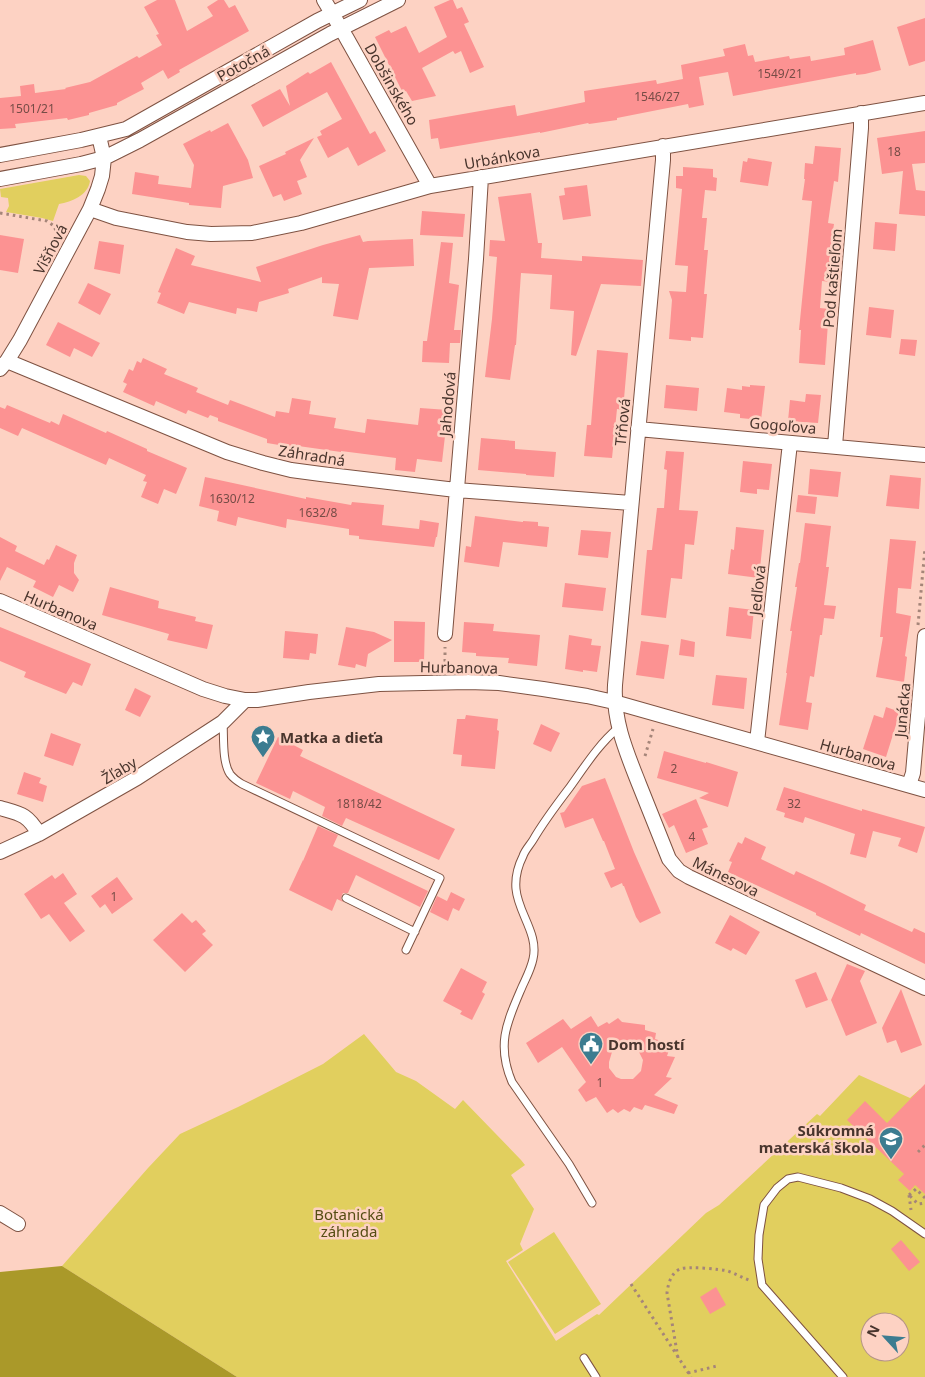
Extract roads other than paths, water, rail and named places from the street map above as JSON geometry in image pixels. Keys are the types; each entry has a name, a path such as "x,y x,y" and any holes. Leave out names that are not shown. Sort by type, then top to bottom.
{"street":[{"name":"Dobšinského","path":"324,0 430,186"},
{"name":"Potočná","path":"99,136 118,132 132,126 331,14 360,0"},
{"name":"Potočná","path":"104,158 140,140 297,51 398,0"},
{"name":"Urbánkova","path":"90,209 116,218 187,232 211,234 252,232 301,223 430,186 925,103"},
{"name":"Pod kaštieľom","path":"835,446 861,113"},
{"path":"0,155 99,136"},
{"name":"Višňová","path":"3,365 24,332 90,209 102,176 104,158 99,136"},
{"name":"Tŕňová","path":"614,702 664,160 663,146"},
{"path":"0,179 104,158"},
{"name":"Jahodová","path":"445,634 481,177"},
{"name":"Záhradná","path":"3,365 227,452 263,464 291,470 456,490 631,503"},
{"name":"Gogoľova","path":"638,429 925,455"},
{"name":"Jedľová","path":"757,742 790,442"},
{"name":"Hurbanova","path":"0,601 203,689 225,696 257,700 380,684 500,683 614,702 925,790"},
{"name":"Junácka","path":"910,785 913,773 925,636"},
{"name":"Žľaby","path":"0,852 39,834 137,778 223,722 245,700"},
{"name":"Mánesova","path":"614,702 618,728 669,859 679,871 925,988"},
{"path":"0,808 23,815 33,824 39,834"},
{"path":"0,1213 18,1224"}],"lane":[{"path":"223,722 224,753 227,768 230,774 242,784 440,878 406,950"},
{"path":"592,1203 569,1164 512,1082 504,1058 504,1042 510,1014 534,956 534,944 517,897 516,889 516,878 523,856 545,820 605,739 618,728"},
{"path":"346,898 415,932"},
{"path":"843,1377 762,1285 758,1259 759,1235 764,1206 777,1188 788,1179 798,1177 841,1188 870,1200 892,1211 925,1234"},
{"path":"584,1358 596,1377"}],"place":[{"name":"Matka a dieťa","path":"263,758"},
{"name":"Dom hostí","path":"591,1065"},
{"name":"Súkromná materská škola","path":"891,1160"}],"park label":[{"name":"Botanická záhrada","path":"349,1222"}]}
